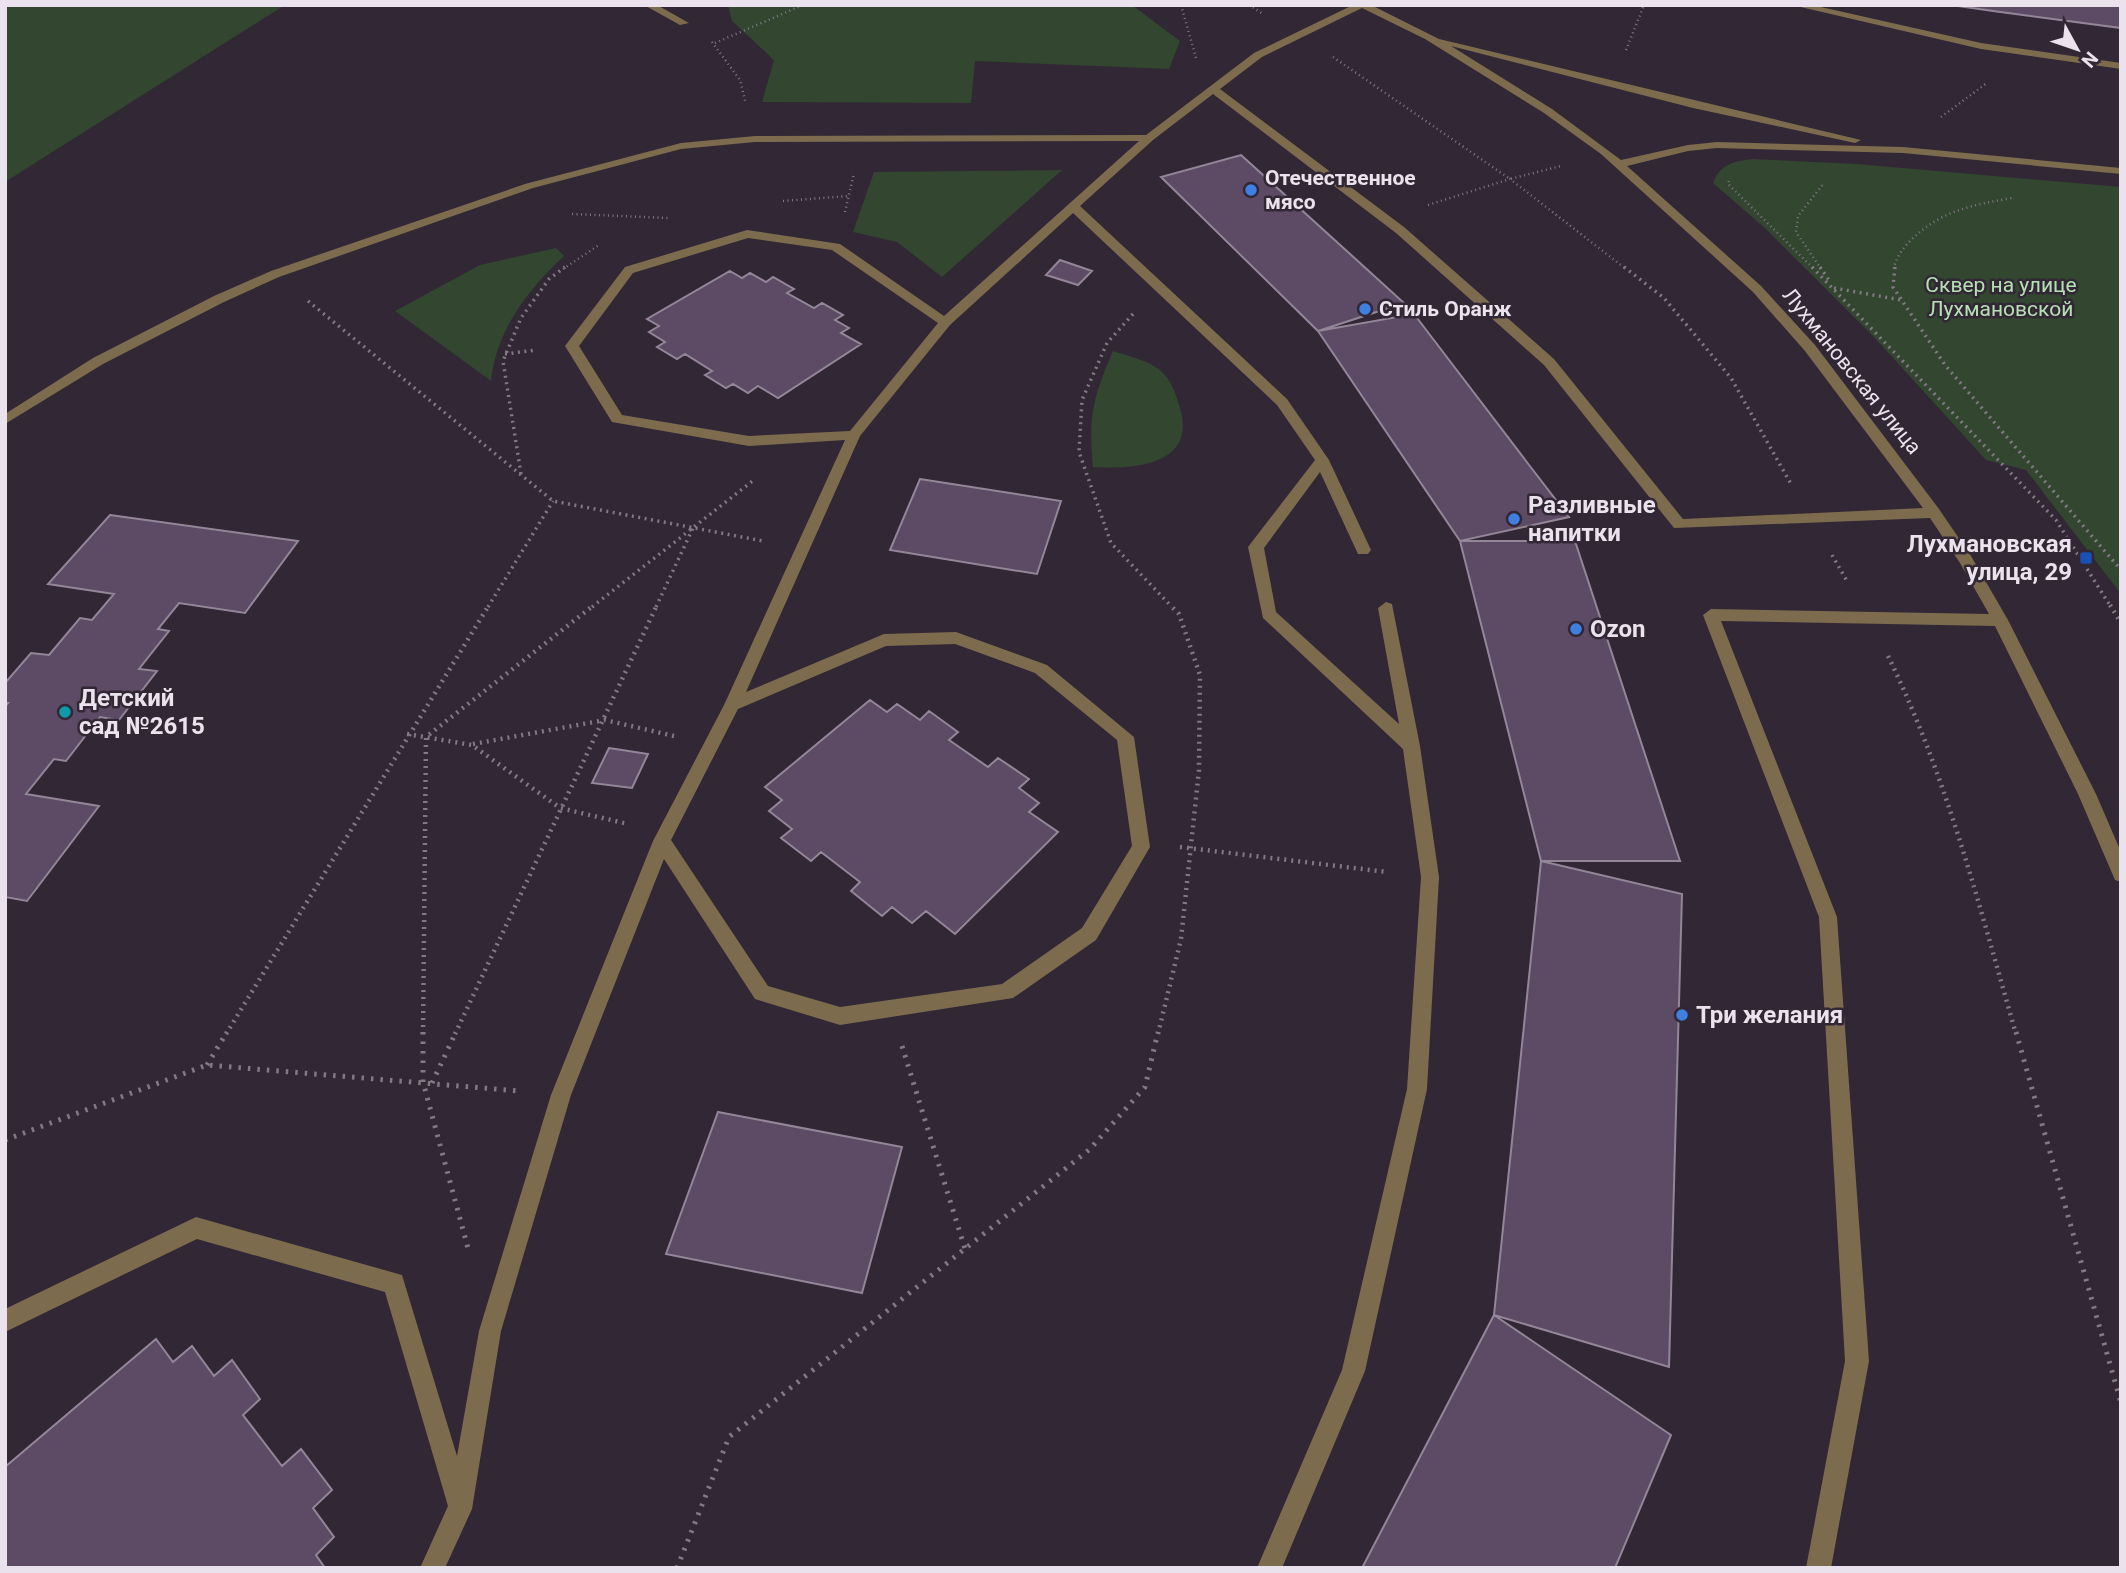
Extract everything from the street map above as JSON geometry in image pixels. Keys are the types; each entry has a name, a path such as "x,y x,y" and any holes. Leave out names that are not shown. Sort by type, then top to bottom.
{"street":[{"path":"649,5 684,23"},
{"path":"432,1568 460,1509 491,1331 561,1095 664,837 732,705 854,435 945,322 1149,138 1258,55 1297,33 1362,5"},
{"name":"Лухмановская улица","path":"1362,5 1429,37 1548,111 1619,164 1757,289 1810,348 1934,513 2000,620 2087,794 2121,874"},
{"path":"1797,5 2021,52 2121,66"},
{"path":"1429,37 1693,105 1903,150"},
{"path":"1214,90 1384,219 1549,362 1679,524 1934,513"},
{"path":"5,420 98,361 219,299 275,274 546,181 681,146 755,139 1149,138"},
{"path":"1619,164 1688,148 1717,145 1903,150 2121,171"},
{"path":"1073,206 1283,402 1322,460 1363,550"},
{"path":"854,435 750,441 617,419 572,346 629,271 747,234 836,247 945,322"},
{"path":"1322,460 1256,547 1269,614 1411,746"},
{"path":"1269,1568 1356,1358 1417,1090 1430,877 1411,746 1386,608"},
{"path":"1818,1568 1857,1361 1828,917 1711,615 2000,620"},
{"path":"664,837 762,993 840,1016 1006,992 1089,934 1141,846 1125,737 1041,669 956,638 884,640 732,705"},
{"path":"5,1321 196,1227 394,1283 460,1509"}],"path":[{"path":"715,44 803,5"},
{"path":"1181,5 1199,69"},
{"path":"1624,56 1644,5"},
{"path":"684,23 715,44 740,80 755,139"},
{"path":"1297,33 1510,179 1664,298 1731,378 1868,617 1920,722 1955,819 2121,1403"},
{"path":"1941,117 2004,71 2021,52"},
{"path":"836,247 863,138"},
{"path":"1384,219 1567,164"},
{"path":"1729,176 1728,184 1834,288 2056,520 2121,623"},
{"path":"1829,179 1798,216 1796,232 1834,288 1902,300"},
{"path":"2015,198 1964,206 1928,223 1907,243 1895,262 1893,287 1945,365 2121,570"},
{"path":"275,274 553,501 801,548"},
{"path":"426,737 807,438"},
{"path":"207,1065 407,734 553,501"},
{"path":"432,1083 694,527"},
{"path":"407,734 472,745 605,720 712,744"},
{"path":"426,737 423,1082 491,1331"},
{"path":"472,745 560,808 664,837"},
{"path":"1141,846 1190,846 1430,877"},
{"path":"890,1008 965,1249"},
{"path":"5,1142 207,1065 561,1095"}],"green space":[{"path":"5,5 285,5 5,182"},
{"path":"728,5 1132,5 1180,41 1169,69 975,61 971,103 762,102 774,60 732,21"},
{"name":"Сквер на улице Лухмановской","path":"1752,159 1857,164 2121,187 2121,594 2026,470 1986,460 1874,337 1767,230 1713,183 1724,167"},
{"path":"1062,170 942,277 897,242 853,232 874,172"},
{"path":"556,248 564,256 526,297 516,312 500,344 491,381 395,311 480,265"},
{"path":"1113,351 1157,368 1173,387 1183,425 1180,440 1172,451 1160,459 1128,467 1093,467 1091,434 1094,408"}],"building":[{"path":"1951,5 2121,5 2121,28 1993,11"},
{"path":"1241,155 1404,303 1318,331 1161,177"},
{"path":"1060,260 1092,271 1078,285 1046,275"},
{"path":"730,271 742,278 750,273 766,282 773,277 794,289 787,293 814,308 822,303 843,315 835,320 849,328 841,333 861,344 778,398 758,386 748,393 733,384 726,388 705,375 712,371 685,354 677,359 657,347 665,342 649,332 659,326 647,319"},
{"path":"1414,314 1569,517 1460,541 1318,331"},
{"path":"920,479 1061,501 1037,574 890,550"},
{"name":"Детский сад №2615","path":"110,515 298,541 245,613 179,603 158,629 169,631 139,669 157,671 119,720 100,717 66,761 54,759 26,794 99,806 27,901 5,897 5,707 8,703 5,703 5,683 31,653 49,655 80,618 92,620 114,594 48,584"},
{"path":"1460,541 1575,541 1680,861 1541,861"},
{"path":"870,700 887,712 897,704 920,720 929,711 958,732 949,740 988,767 998,758 1029,779 1019,788 1039,803 1029,812 1058,832 955,934 926,911 912,923 892,907 882,916 851,891 860,882 821,852 811,861 781,838 792,829 769,811 782,800 765,787"},
{"path":"609,748 648,754 632,788 592,783"},
{"path":"1541,861 1682,894 1669,1367 1494,1315"},
{"path":"718,1112 902,1147 862,1293 666,1254"},
{"path":"1494,1315 1671,1435 1615,1568 1362,1568"},
{"path":"156,1339 173,1362 192,1346 214,1376 232,1360 260,1399 243,1415 282,1466 301,1449 332,1490 313,1508 334,1537 316,1555 325,1568 5,1568 5,1467"}],"place":[{"name":"Отечественное мясо","path":"1251,190"},
{"name":"Стиль Оранж","path":"1365,309"},
{"name":"Разливные напитки","path":"1514,519"},
{"name":"Лухмановская улица, 29","path":"2086,558"},
{"name":"Ozon","path":"1576,629"},
{"name":"Детский сад №2615","path":"65,712"},
{"name":"Три желания","path":"1682,1015"}]}
